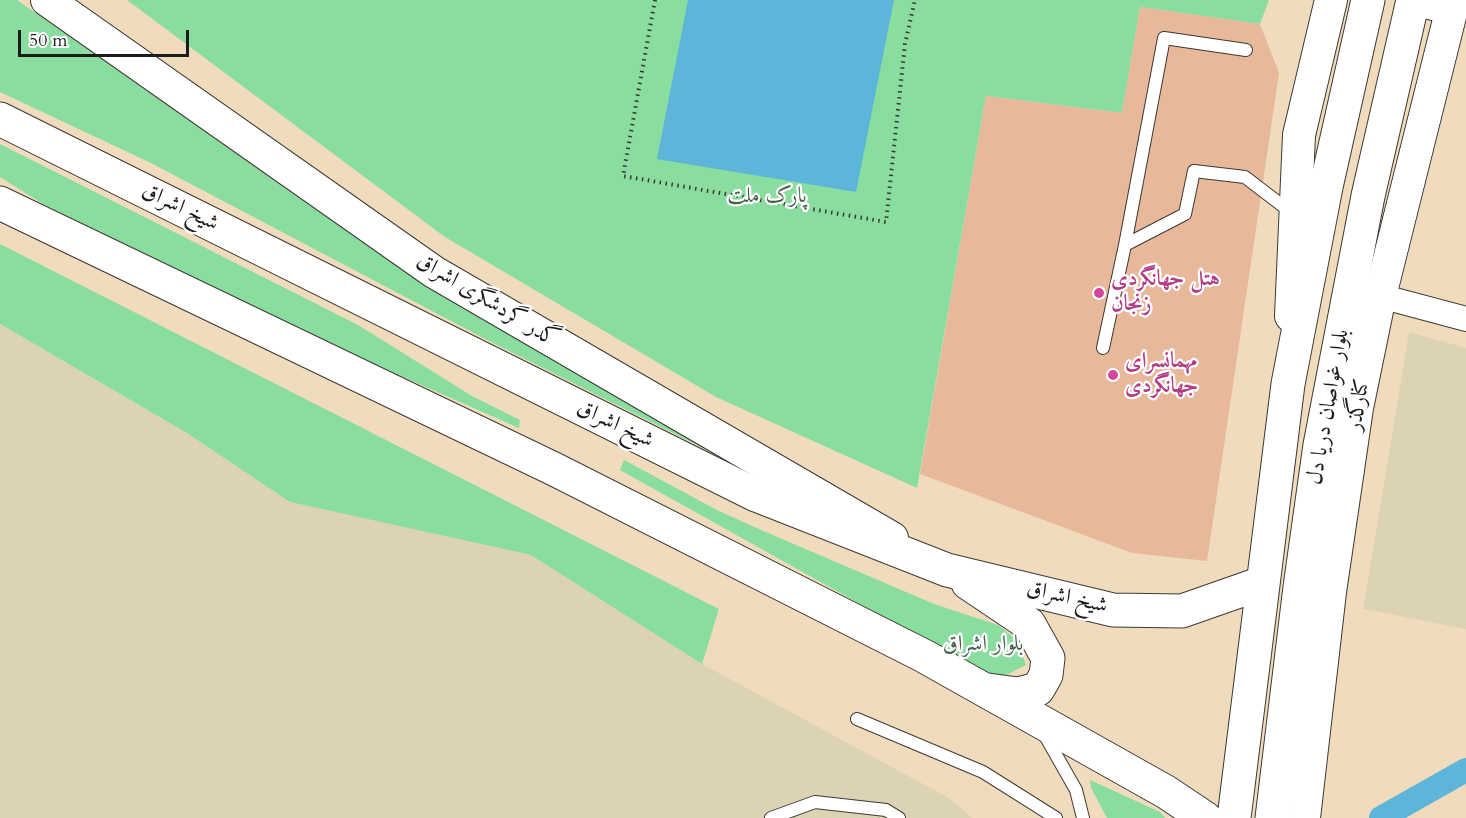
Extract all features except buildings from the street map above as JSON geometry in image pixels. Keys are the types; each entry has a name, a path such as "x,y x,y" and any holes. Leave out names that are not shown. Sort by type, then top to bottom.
{"main road":[{"name":"بلوار غواصان دریا دل","path":"1234,818 1288,384 1326,187 1368,0"},
{"name":"بلوار غواصان دریا دل","path":"1272,818 1300,587 1322,435 1368,196 1413,0"},
{"path":"1419,0 1453,4"},
{"name":"شیخ اشراق","path":"0,119 756,495 947,570 1113,610 1182,610 1262,583"},
{"path":"0,203 554,469 924,656 1166,792 1205,818"},
{"path":"947,570 1029,624 1048,658 1046,675 1038,688 1018,694 983,690"}],"street":[{"name":"گدر گردشگری اشراق","path":"47,0 434,272 947,570"},
{"path":"1288,384 1299,135 1331,0"},
{"name":"کنارگذر","path":"1304,818 1332,580 1357,408 1380,296 1453,4"},
{"path":"1380,296 1466,319"}],"lane":[{"path":"1103,348 1164,38 1246,51"},
{"path":"1125,245 1185,214 1194,171 1245,177 1295,215"},
{"path":"857,719 983,772 1056,818"},
{"path":"1036,720 1076,790 1083,818"},
{"path":"771,818 815,802 886,810 899,818"}],"path":[{"path":"655,0 623,176 886,222 905,44 915,0"}],"shaded area":[{"path":"0,324 187,433 290,502 531,555 702,664 949,798 972,818 0,818"},
{"path":"1409,332 1466,348 1466,629 1363,609"}],"green space":[{"path":"0,0 17,0 389,261 833,513 489,341 151,163 0,92"},
{"name":"پارک ملت","path":"127,0 1269,0 1260,24 1140,7 1122,113 986,96 917,488 716,397 445,237"},
{"path":"0,144 358,325 472,396 520,420 519,428 292,328 43,204 0,177"},
{"path":"0,244 719,609 702,664 531,555 290,502 187,433 0,324"},
{"name":"بلوار اشراق","path":"624,460 717,510 761,530 934,604 998,625 1017,640 1026,665 996,680 620,470"},
{"path":"1090,780 1160,812 1165,818 1107,818 1091,788"}],"water":[{"path":"688,0 894,0 856,192 657,159"}],"waterway":[{"path":"1381,818 1466,770"}],"place":[{"name":"هتل جهانگردی زنجان","path":"1099,293"},
{"name":"مهمانسرای جهانگردی","path":"1113,375"}]}
